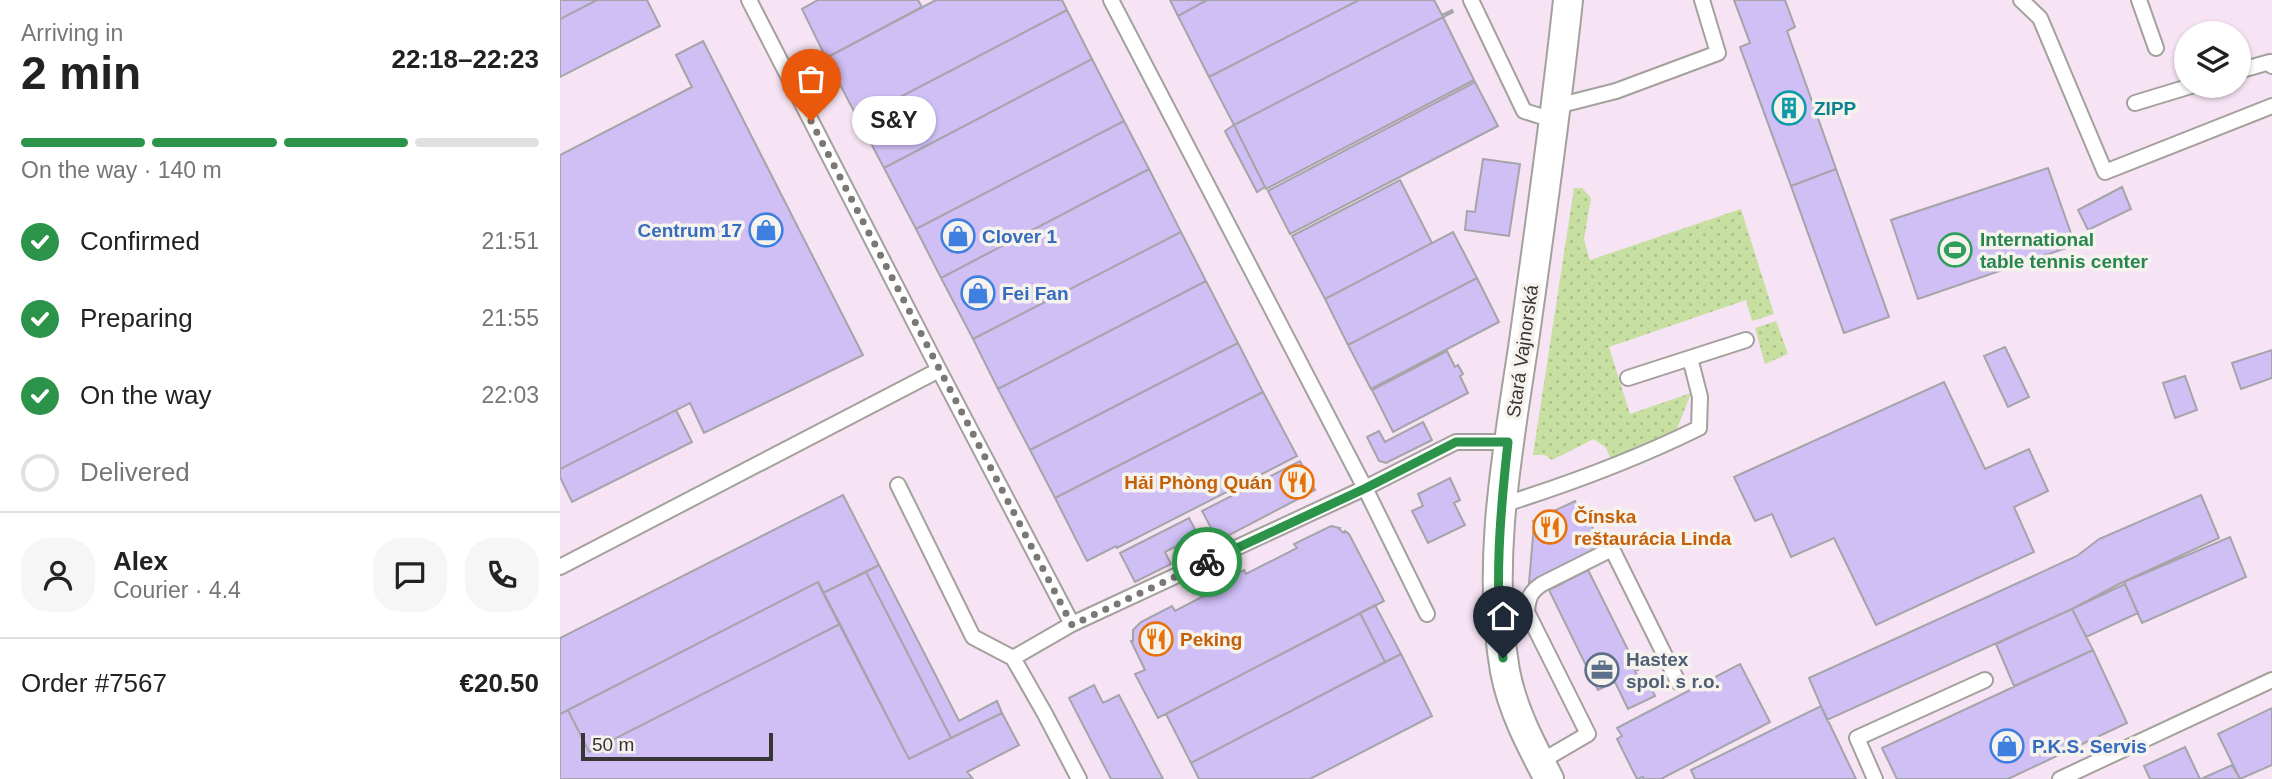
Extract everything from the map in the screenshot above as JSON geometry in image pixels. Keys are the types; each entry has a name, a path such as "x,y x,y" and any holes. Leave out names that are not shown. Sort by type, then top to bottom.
{"street":[{"name":"Stará Vajnorská","path":"1544,770 1513,699 1503,658 1497,580 1508,442 1557,113 1569,0"}],"lane":[{"path":"749,0 1072,625"},
{"path":"1111,0 1366,488 1427,614"},
{"path":"1471,0 1524,111 1557,113 1718,54 1702,0"},
{"path":"2021,0 2040,18 2105,172 2272,106"},
{"path":"2139,0 2156,48"},
{"path":"2251,67 2270,62 2272,66"},
{"path":"2135,103 2174,91"},
{"path":"1628,378 1746,340"},
{"path":"1502,505 1571,482 1699,428 1700,397 1689,358"},
{"path":"560,567 939,370"},
{"path":"1013,657 1072,625 1366,488 1456,442 1508,442"},
{"path":"898,485 973,636 1013,657 1079,779"},
{"path":"1544,770 1588,734 1527,612 1529,596 1542,584 1612,549 1678,682"},
{"path":"1875,779 1857,738 1985,680"},
{"path":"2060,779 2272,680"}],"shaded area":[{"path":"560,0 2272,0 2272,779 560,779"}],"green space":[{"path":"1574,188 1582,188 1591,198 1584,240 1590,260 1741,209 1774,314 1752,321 1746,300 1609,347 1630,414 1691,393 1677,429 1611,460 1606,448 1594,439 1552,460 1545,455 1533,455"},
{"path":"1776,321 1788,354 1765,364 1755,328"}],"building":[{"path":"560,0 597,0 560,19"},
{"path":"597,0 647,0 660,26 560,77 560,19"},
{"path":"818,0 918,0 922,7 826,58 802,9"},
{"path":"936,0 1062,0 1067,10 858,119 826,58"},
{"path":"1170,0 1207,0 1178,16"},
{"path":"1207,0 1359,0 1209,77 1178,16"},
{"path":"1359,0 1434,0 1442,15 1452,10 1453,12 1234,125 1209,77"},
{"name":"ZIPP","path":"1734,0 1785,0 1795,27 1787,31 1836,169 1791,186 1740,47 1750,43"},
{"path":"1067,10 1092,59 884,168 858,119"},
{"path":"1443,17 1474,80 1266,189 1234,125"},
{"path":"703,41 863,355 704,433 690,403 560,469 560,155 692,87 676,55"},
{"path":"1092,59 1124,121 916,229 884,168"},
{"path":"1475,82 1498,126 1290,234 1268,191"},
{"path":"1124,121 1149,169 941,278 916,229"},
{"path":"1234,125 1265,187 1257,192 1225,131"},
{"path":"1483,159 1520,164 1509,236 1465,230 1467,211 1475,212"},
{"path":"2048,168 2075,245 1918,299 1891,220"},
{"path":"1149,169 1181,232 973,339 941,278"},
{"path":"1836,169 1889,317 1844,333 1791,186"},
{"path":"1400,180 1432,243 1325,299 1292,236"},
{"path":"2122,187 2131,209 2088,230 2078,210"},
{"path":"1181,232 1206,281 998,389 973,339"},
{"path":"1453,232 1477,278 1348,345 1325,299"},
{"path":"1477,278 1499,322 1371,389 1348,345"},
{"path":"1206,281 1238,343 1030,450 998,389"},
{"path":"1238,343 1263,392 1055,498 1030,450"},
{"path":"2005,347 2029,397 2008,407 1984,356"},
{"path":"2272,350 2272,378 2241,389 2232,363"},
{"path":"1447,351 1455,367 1458,365 1463,374 1460,376 1468,393 1393,432 1372,390"},
{"path":"2185,376 2197,410 2175,418 2163,383"},
{"path":"1944,382 1985,469 2029,449 2048,491 2014,507 2034,552 1876,625 1834,538 1791,557 1772,514 1755,521 1734,477"},
{"path":"1263,392 1297,456 1087,561 1055,498"},
{"path":"676,410 692,442 572,502 560,477 560,469"},
{"path":"1423,422 1432,440 1386,463 1379,461 1367,437 1379,431 1385,442"},
{"path":"1300,461 1315,490 1218,541 1202,511"},
{"path":"1450,478 1460,500 1454,503 1465,525 1428,543 1412,511 1423,506 1418,494"},
{"path":"843,495 879,565 823,593 818,582 560,714 560,638"},
{"path":"2201,495 2219,538 2072,609 1827,720 1809,678 2077,556 2099,539"},
{"path":"1575,501 1577,506 1581,505 1602,546 1529,583 1533,521"},
{"path":"1189,518 1198,535 1165,552 1171,564 1135,582 1120,553"},
{"path":"1331,526 1349,534 1384,601 1158,718 1135,674 1145,670 1131,641 1133,630 1141,622 1172,606 1175,611 1227,584 1224,579 1244,570 1246,574 1297,548 1294,544"},
{"path":"2230,537 2246,577 2142,623 2124,582"},
{"path":"879,565 959,721 997,701 1002,713 951,738 866,572"},
{"path":"1588,570 1638,670 1635,671 1641,683 1648,680 1655,696 1628,709 1615,682 1598,690 1549,590"},
{"path":"866,572 951,738 909,759 823,593"},
{"path":"818,582 840,624 589,752 568,710"},
{"path":"2125,584 2138,613 2086,637 2072,609"},
{"path":"1375,605 1401,654 1385,662 1360,613"},
{"path":"2072,609 2093,650 2014,686 1996,644"},
{"path":"1360,613 1385,662 1191,763 1166,714"},
{"path":"840,624 909,759 1002,713 1019,745 967,772 973,779 560,779 560,714 568,710 589,752"},
{"path":"2093,650 2127,723 2008,779 1897,779 1882,748"},
{"path":"1401,654 1432,716 1310,779 1199,779 1191,763"},
{"path":"1740,664 1770,722 1661,779 1637,779 1617,739 1622,736 1617,728"},
{"path":"1094,685 1103,703 1119,695 1163,779 1111,779 1069,698"},
{"path":"1821,706 1856,779 1695,779 1691,770"},
{"path":"2272,708 2272,765 2240,779 2218,734"},
{"path":"2185,747 2200,779 2150,779 2144,766"},
{"path":"2232,765 2240,779 2201,779"}],"way so far":[{"path":"811,121 1072,625 1207,562"}],"place":[{"name":"ZIPP","path":"1789,108"},
{"name":"S&Y","path":"811,121"},
{"name":"Centrum 17","path":"766,230"},
{"name":"Clover 1","path":"958,236"},
{"name":"International table tennis center","path":"1955,250"},
{"name":"Fei Fan","path":"978,293"},
{"name":"Hải Phòng Quán","path":"1297,482"},
{"name":"Čínska reštaurácia Linda","path":"1550,527"},
{"name":"Peking","path":"1156,639"},
{"name":"Hastex spol. s r.o.","path":"1602,670"},
{"name":"P.K.S. Servis","path":"2007,746"}],"route":[{"path":"1207,562 1366,488 1456,442 1508,442 1497,580 1503,658"}]}
